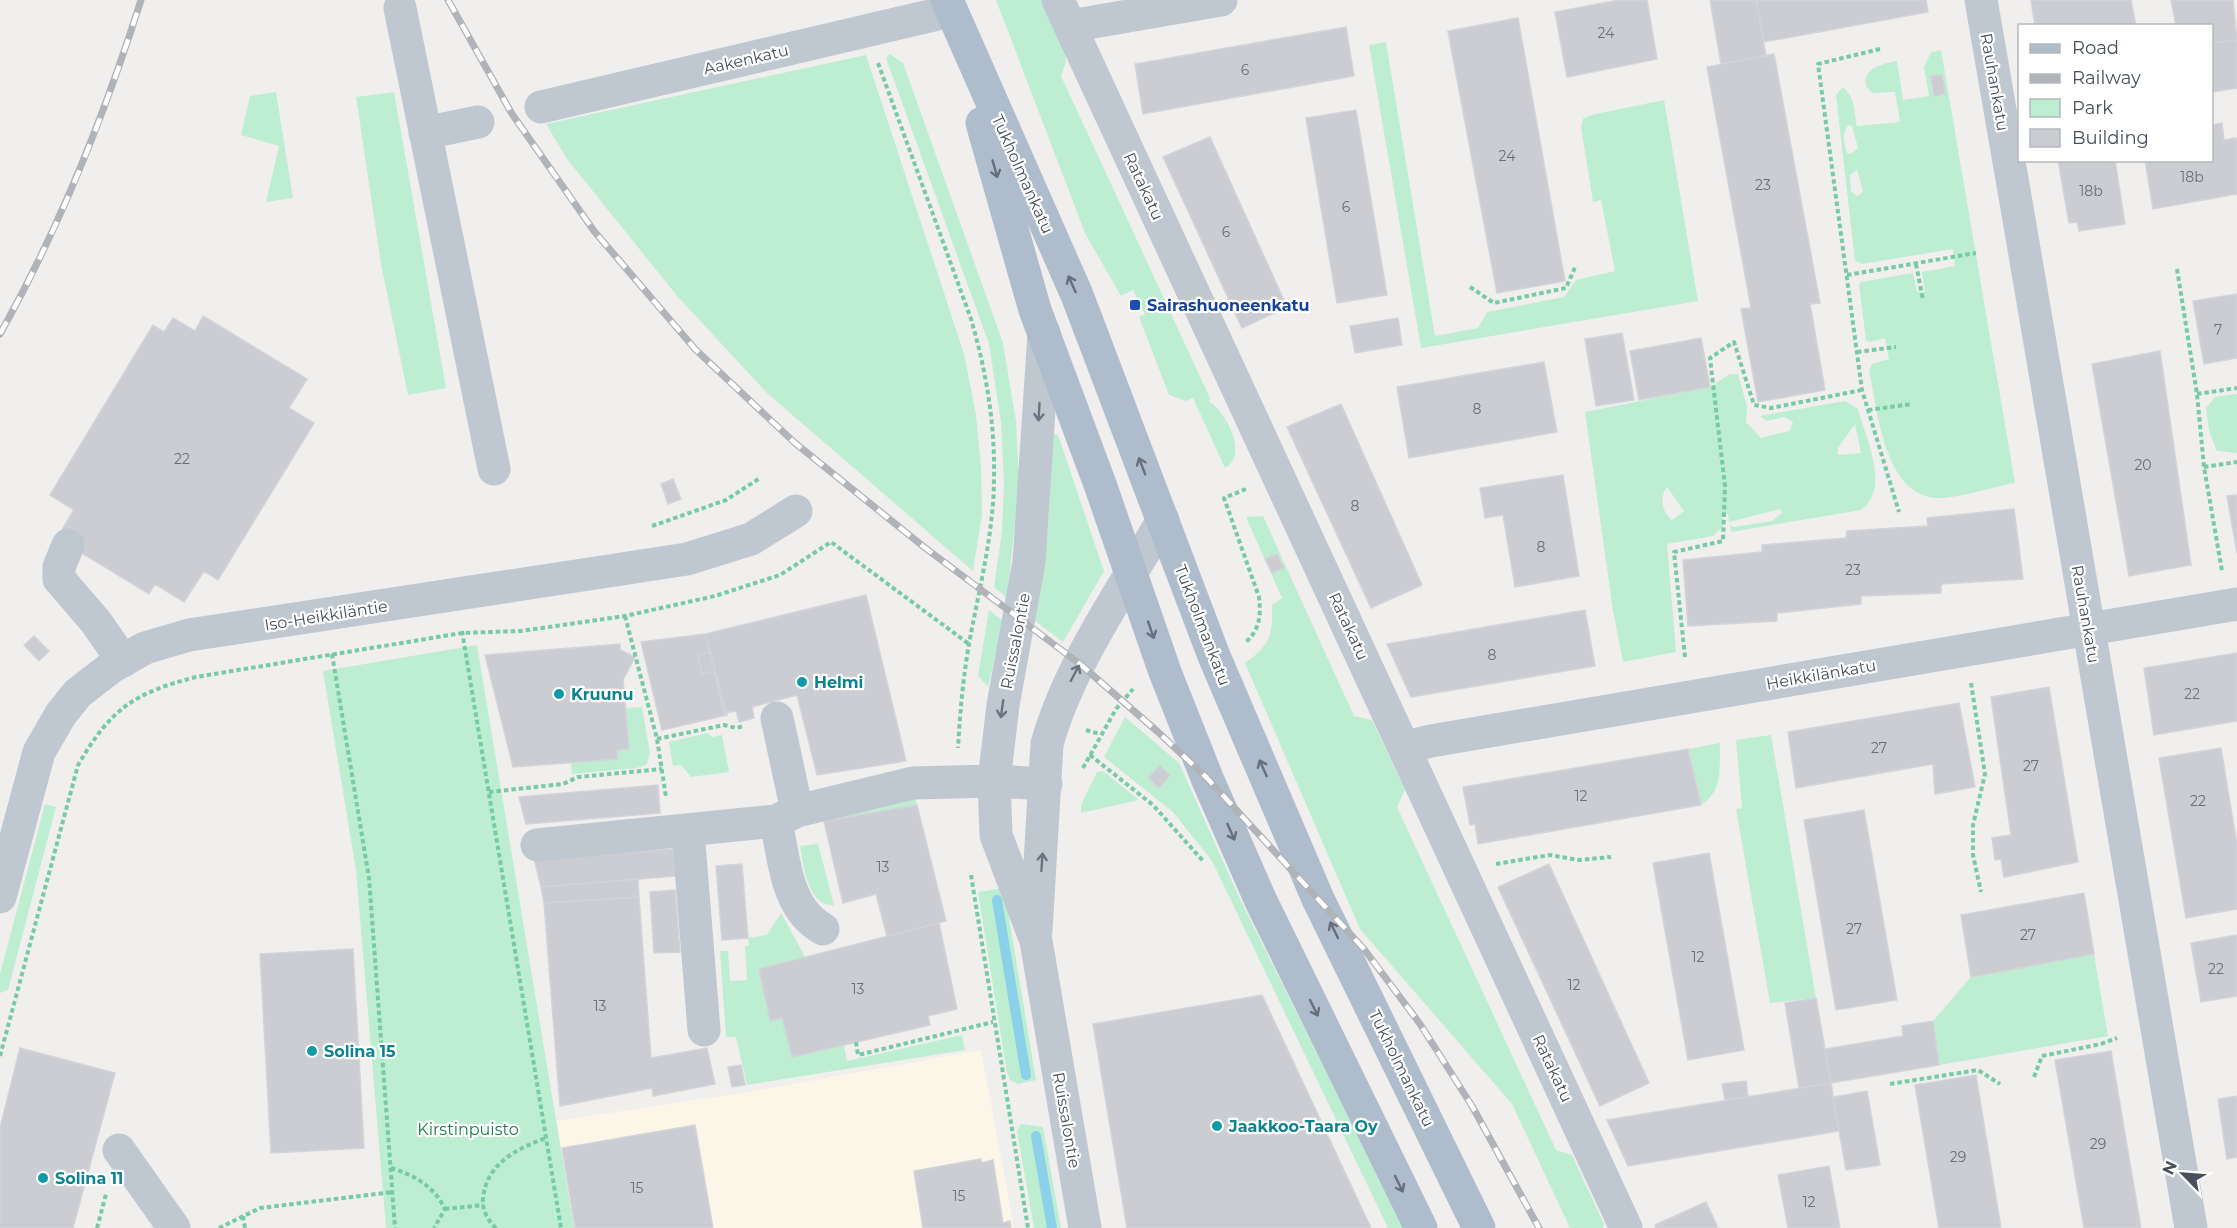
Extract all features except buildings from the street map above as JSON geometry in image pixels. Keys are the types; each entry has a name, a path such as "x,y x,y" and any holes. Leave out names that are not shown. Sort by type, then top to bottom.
{"main road":[{"name":"Tukholmankatu","path":"949,6 1035,310 1200,760 1260,899 1421,1228"},
{"name":"Tukholmankatu","path":"949,6 1077,295 1214,656 1318,899 1479,1228"}],"street":[{"path":"1064,13 1221,0"},
{"name":"Rauhankatu","path":"1981,0 2191,1228"},
{"name":"Aakenkatu","path":"541,107 867,31 949,6"},
{"path":"399,8 494,469"},
{"name":"Ratakatu","path":"1064,13 1406,747 1626,1228"},
{"path":"425,134 478,122"},
{"name":"Ruissalontie","path":"1044,333 1029,562 1003,705 994,781 996,835 1036,941 1085,1228"},
{"name":"Iso-Heikkiläntie","path":"0,897 13,799 61,714 78,693 145,648 189,635 687,560 751,539 796,511"},
{"name":"Ruissalontie","path":"1036,941 1047,744 1063,695 1163,520"},
{"path":"68,545 59,567 59,579 96,622 123,661"},
{"name":"Heikkilänkatu","path":"1406,747 2237,603"},
{"path":"777,718 786,816 788,883 801,911 813,923 823,928"},
{"path":"537,845 680,832 786,816 913,783 994,781 1046,784"},
{"path":"680,832 704,1030"},
{"path":"119,1150 174,1228"}],"path":[{"path":"867,31 971,319 983,360 992,413 994,478 991,521 962,693 957,753 960,781"},
{"path":"1880,49 1818,64 1862,390 1899,512"},
{"path":"1847,275 1976,254"},
{"path":"1916,264 1923,300"},
{"path":"1470,287 1494,303 1566,288 1576,265"},
{"path":"2177,269 2197,394 2204,468 2222,569"},
{"path":"1685,657 1674,552 1723,541 1725,486 1710,358 1734,342 1754,405 1771,408 1862,390"},
{"path":"1857,352 1896,347"},
{"path":"2197,394 2237,388"},
{"path":"1868,410 1912,404"},
{"path":"2204,468 2237,462"},
{"path":"1241,647 1257,627 1261,614 1259,597 1224,498 1252,487"},
{"path":"0,1056 78,765 97,732 126,705 158,687 196,677 462,633 521,631 625,616 715,596 780,574 831,542 969,644"},
{"path":"457,594 561,1228"},
{"path":"328,615 369,878 395,1228"},
{"path":"625,616 657,739 662,770 680,832"},
{"path":"1079,776 1116,709 1135,687"},
{"path":"1972,690 1985,774 1973,825 1973,855 1981,892"},
{"path":"657,739 724,725 736,728 777,718"},
{"path":"1090,755 1153,806 1207,867"},
{"path":"489,792 563,784 578,777 662,770"},
{"path":"1488,866 1550,855 1579,860 1611,857"},
{"path":"971,874 993,1022 1028,1228"},
{"path":"856,1042 858,1055 993,1022"},
{"path":"2034,1077 2042,1056 2101,1044 2117,1038"},
{"path":"1890,1084 1978,1070 2000,1084"},
{"path":"496,1228 490,1223 483,1205 484,1188 492,1170 527,1145 546,1138"},
{"path":"391,1168 409,1174 425,1184 439,1197 445,1209"},
{"path":"219,1228 260,1208 393,1192"},
{"path":"445,1209 483,1205"},
{"path":"434,1228 445,1209"},
{"path":"243,1216 245,1228"}],"shaded area":[{"path":"981,1050 1014,1228 574,1228 557,1121 748,1092"}],"green space":[{"path":"996,0 1041,0 1065,53 1066,62 1061,76 1210,398 1209,402 1216,407 1228,423 1235,444 1235,453 1232,462 1225,468 1193,398 1186,401 1169,395 1139,317 1145,314 1133,290 1121,296 1085,233"},
{"path":"1386,42 1435,336 1478,328 1487,312 1564,297 1576,280 1615,271 1601,200 1593,202 1581,127 1583,119 1591,115 1664,100 1698,301 1421,348 1369,45"},
{"path":"1941,50 2015,483 1947,498 1920,494 1906,483 1886,448 1869,370 1872,364 1889,359 1885,338 1870,342 1866,340 1859,285 1861,282 1913,273 1917,292 1925,292 1922,272 1955,266 1953,249 1862,264 1855,261 1836,95 1843,87 1850,95 1857,126 1900,122 1895,92 1872,93 1866,86 1867,75 1875,68 1897,61 1903,100 1929,96 1924,67 1931,52","holes":["1849,125 1852,126 1858,148 1851,154 1847,153 1844,138","1857,170 1863,191 1858,196 1851,192 1850,175"]},
{"path":"890,54 903,63 1003,343 1016,421 1019,484 1007,598 994,587 1002,531 1004,484 1001,423 989,344 886,58"},
{"path":"866,55 964,354 976,415 981,466 982,514 973,571 767,393 678,297 567,159 546,124"},
{"path":"276,92 293,198 266,202 279,146 241,135 250,96"},
{"path":"394,92 446,388 408,395 381,264 356,97"},
{"path":"1730,374 1738,374 1747,406 1746,422 1761,438 1789,431 1793,422 1784,417 1766,421 1760,416 1845,401 1858,409 1874,463 1874,489 1870,500 1861,510 1731,532 1730,525 1734,527 1772,521 1782,513 1780,509 1729,522 1728,514 1722,514 1723,526 1713,536 1667,544 1676,652 1623,662 1613,611 1585,412 1710,387","holes":["1855,424 1861,453 1838,455 1838,448","1667,487 1684,511 1672,520 1663,505 1663,495"]},
{"path":"2237,394 2237,453 2217,451 2209,431 2206,408 2215,397"},
{"path":"1051,433 1058,435 1104,571 1063,642 1034,620 1048,527"},
{"path":"1263,516 1354,716 1372,720 1405,790 1397,807 1556,1150 1572,1155 1604,1224 1603,1228 1570,1228 1512,1104 1360,929 1245,663 1265,645 1272,624 1272,605 1282,598 1246,517"},
{"path":"989,610 1003,621 988,687 978,676"},
{"name":"Kirstinpuisto","path":"477,645 574,1228 386,1228 356,870 323,671"},
{"path":"642,707 650,753 647,764 637,768 572,774 571,763 618,759 617,750 628,750 625,708"},
{"path":"1125,717 1179,763 1240,899 1404,1228 1388,1228 1212,861 1173,812 1104,757"},
{"path":"707,733 712,737 722,735 729,772 691,777 681,765 673,766 669,742"},
{"path":"1771,735 1816,998 1770,1003 1736,809 1742,808 1736,740"},
{"path":"1720,743 1720,770 1717,786 1714,793 1701,805 1688,749"},
{"path":"1103,771 1139,800 1081,813 1081,805 1097,772"},
{"path":"915,795 917,805 824,821"},
{"path":"45,804 56,807 8,990 0,993 0,974"},
{"path":"818,844 834,905 825,904 818,899 805,874 800,846"},
{"path":"1004,888 1036,1080 1018,1084 1010,1080 1007,1073 978,892"},
{"path":"781,913 805,957 759,970 770,1020 782,1018 792,1057 844,1045 847,1061 962,1035 965,1050 747,1085 736,1037 726,1037 720,951 728,951 730,981 747,980 745,946 749,946 748,938 767,935"},
{"path":"2094,954 2108,1036 1939,1065 1933,1021 1971,977"},
{"path":"1021,1124 1043,1127 1061,1228 1034,1228 1017,1131"}],"waterway":[{"path":"997,900 1026,1075"},
{"path":"1036,1136 1052,1228"}],"railway":[{"path":"0,334 42,253 79,171 112,86 141,0"},
{"path":"448,0 512,114 594,231 695,349 795,443 924,547 1080,664 1158,732 1207,778 1364,949 1420,1024 1472,1106 1539,1228"}],"place":[{"name":"Sairashuoneenkatu","path":"1135,305"},
{"name":"Helmi","path":"802,682"},
{"name":"Kruunu","path":"559,694"},
{"name":"Solina 15","path":"312,1051"},
{"name":"Jaakkoo-Taara Oy","path":"1217,1126"},
{"name":"Solina 11","path":"43,1178"}]}
